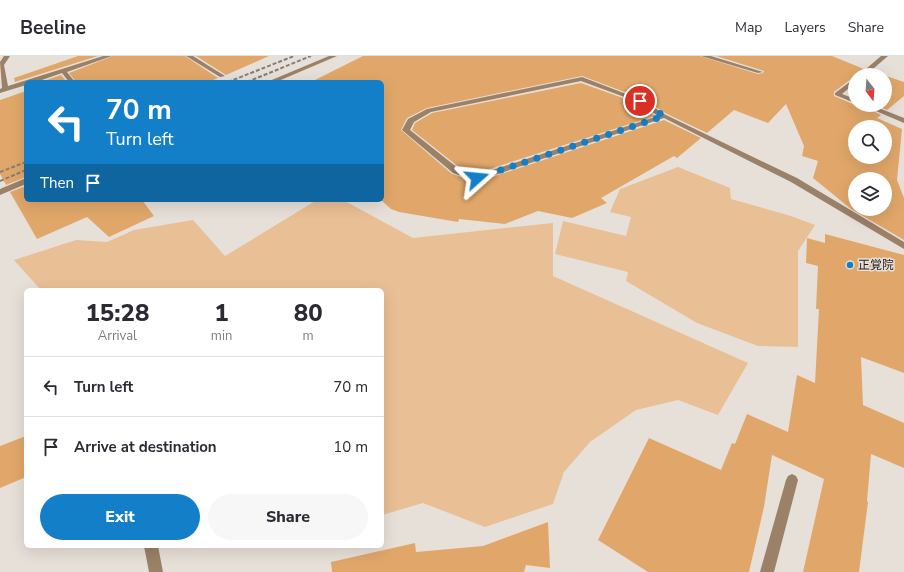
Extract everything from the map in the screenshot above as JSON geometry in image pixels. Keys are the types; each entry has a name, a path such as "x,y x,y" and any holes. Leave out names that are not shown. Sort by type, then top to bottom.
{"street":[{"path":"7,56 1,65 2,90 24,83"},
{"path":"34,80 109,56"},
{"path":"189,56 222,76"},
{"path":"275,80 334,56"},
{"path":"704,56 760,72"},
{"path":"870,68 885,56"},
{"path":"63,71 70,80"},
{"path":"664,116 477,178 456,171 406,130 411,121 429,110 582,79 640,101 664,116 794,180 904,246"},
{"path":"848,86 838,94 848,98"},
{"path":"882,112 904,121"},
{"path":"0,192 24,182"},
{"path":"767,572 792,480"},
{"path":"151,548 156,572"}],"shaded area":[{"path":"678,167 730,188 731,199 791,216 815,225 798,251 798,347 758,346 697,323 626,281 628,272 555,254 563,221 626,236 631,217 610,212 620,189"},
{"path":"314,202 347,202 413,238 553,223 553,276 748,363 718,415 678,400 636,410 590,442 564,472 553,504 485,527 423,503 384,514 384,288 39,288 14,260 76,240 107,242 134,230 193,220 225,256"}],"building":[{"path":"78,56 98,56 15,82 14,78"},
{"path":"113,56 185,56 218,78 213,80 74,80 69,73"},
{"path":"196,56 269,56 226,75"},
{"path":"363,56 700,56 758,74 763,73 764,71 716,56 832,56 862,68 848,68 848,81 834,92 834,96 848,102 848,112 875,112 881,115 877,118 882,120 848,120 848,164 892,164 892,125 902,129 897,180 904,198 904,240 863,216 892,216 892,172 848,172 848,207 813,178 818,161 802,156 804,146 786,104 768,123 734,110 707,133 667,114 643,99 582,76 427,108 407,118 401,130 452,174 477,182 664,120 701,138 677,158 674,156 601,198 607,203 572,218 538,211 505,224 459,219 458,222 399,212 391,209 383,202 384,80 315,80"},
{"path":"61,75 65,80 47,80"},
{"path":"892,78 904,82 904,96 892,106"},
{"path":"581,83 637,103 655,116 477,173 460,168 412,130 415,123 432,113"},
{"path":"24,92 24,178 6,185 0,174 0,100"},
{"path":"24,187 24,202 144,202 154,216 109,237 87,217 37,239 10,192"},
{"path":"825,234 904,255 904,373 861,357 863,405 904,423 904,468 871,454 868,502 859,572 803,572 824,479 772,455 764,507 749,572 648,572 598,540 649,438 721,470 732,443 735,444 747,414 788,432 797,375 815,383 819,309 816,309 818,266 806,263 807,238 825,243"},
{"path":"24,437 24,478 0,488 0,446"},
{"path":"548,522 550,568 526,565 524,572 332,572 331,562 415,543 416,552 483,546"}],"railway":[{"path":"233,80 294,56"},
{"path":"252,80 311,56"},
{"path":"0,172 24,163"},
{"path":"0,181 24,171"}],"place":[{"name":"正覚院","path":"850,265"}],"route":[{"path":"477,178 664,116 640,101"}]}
